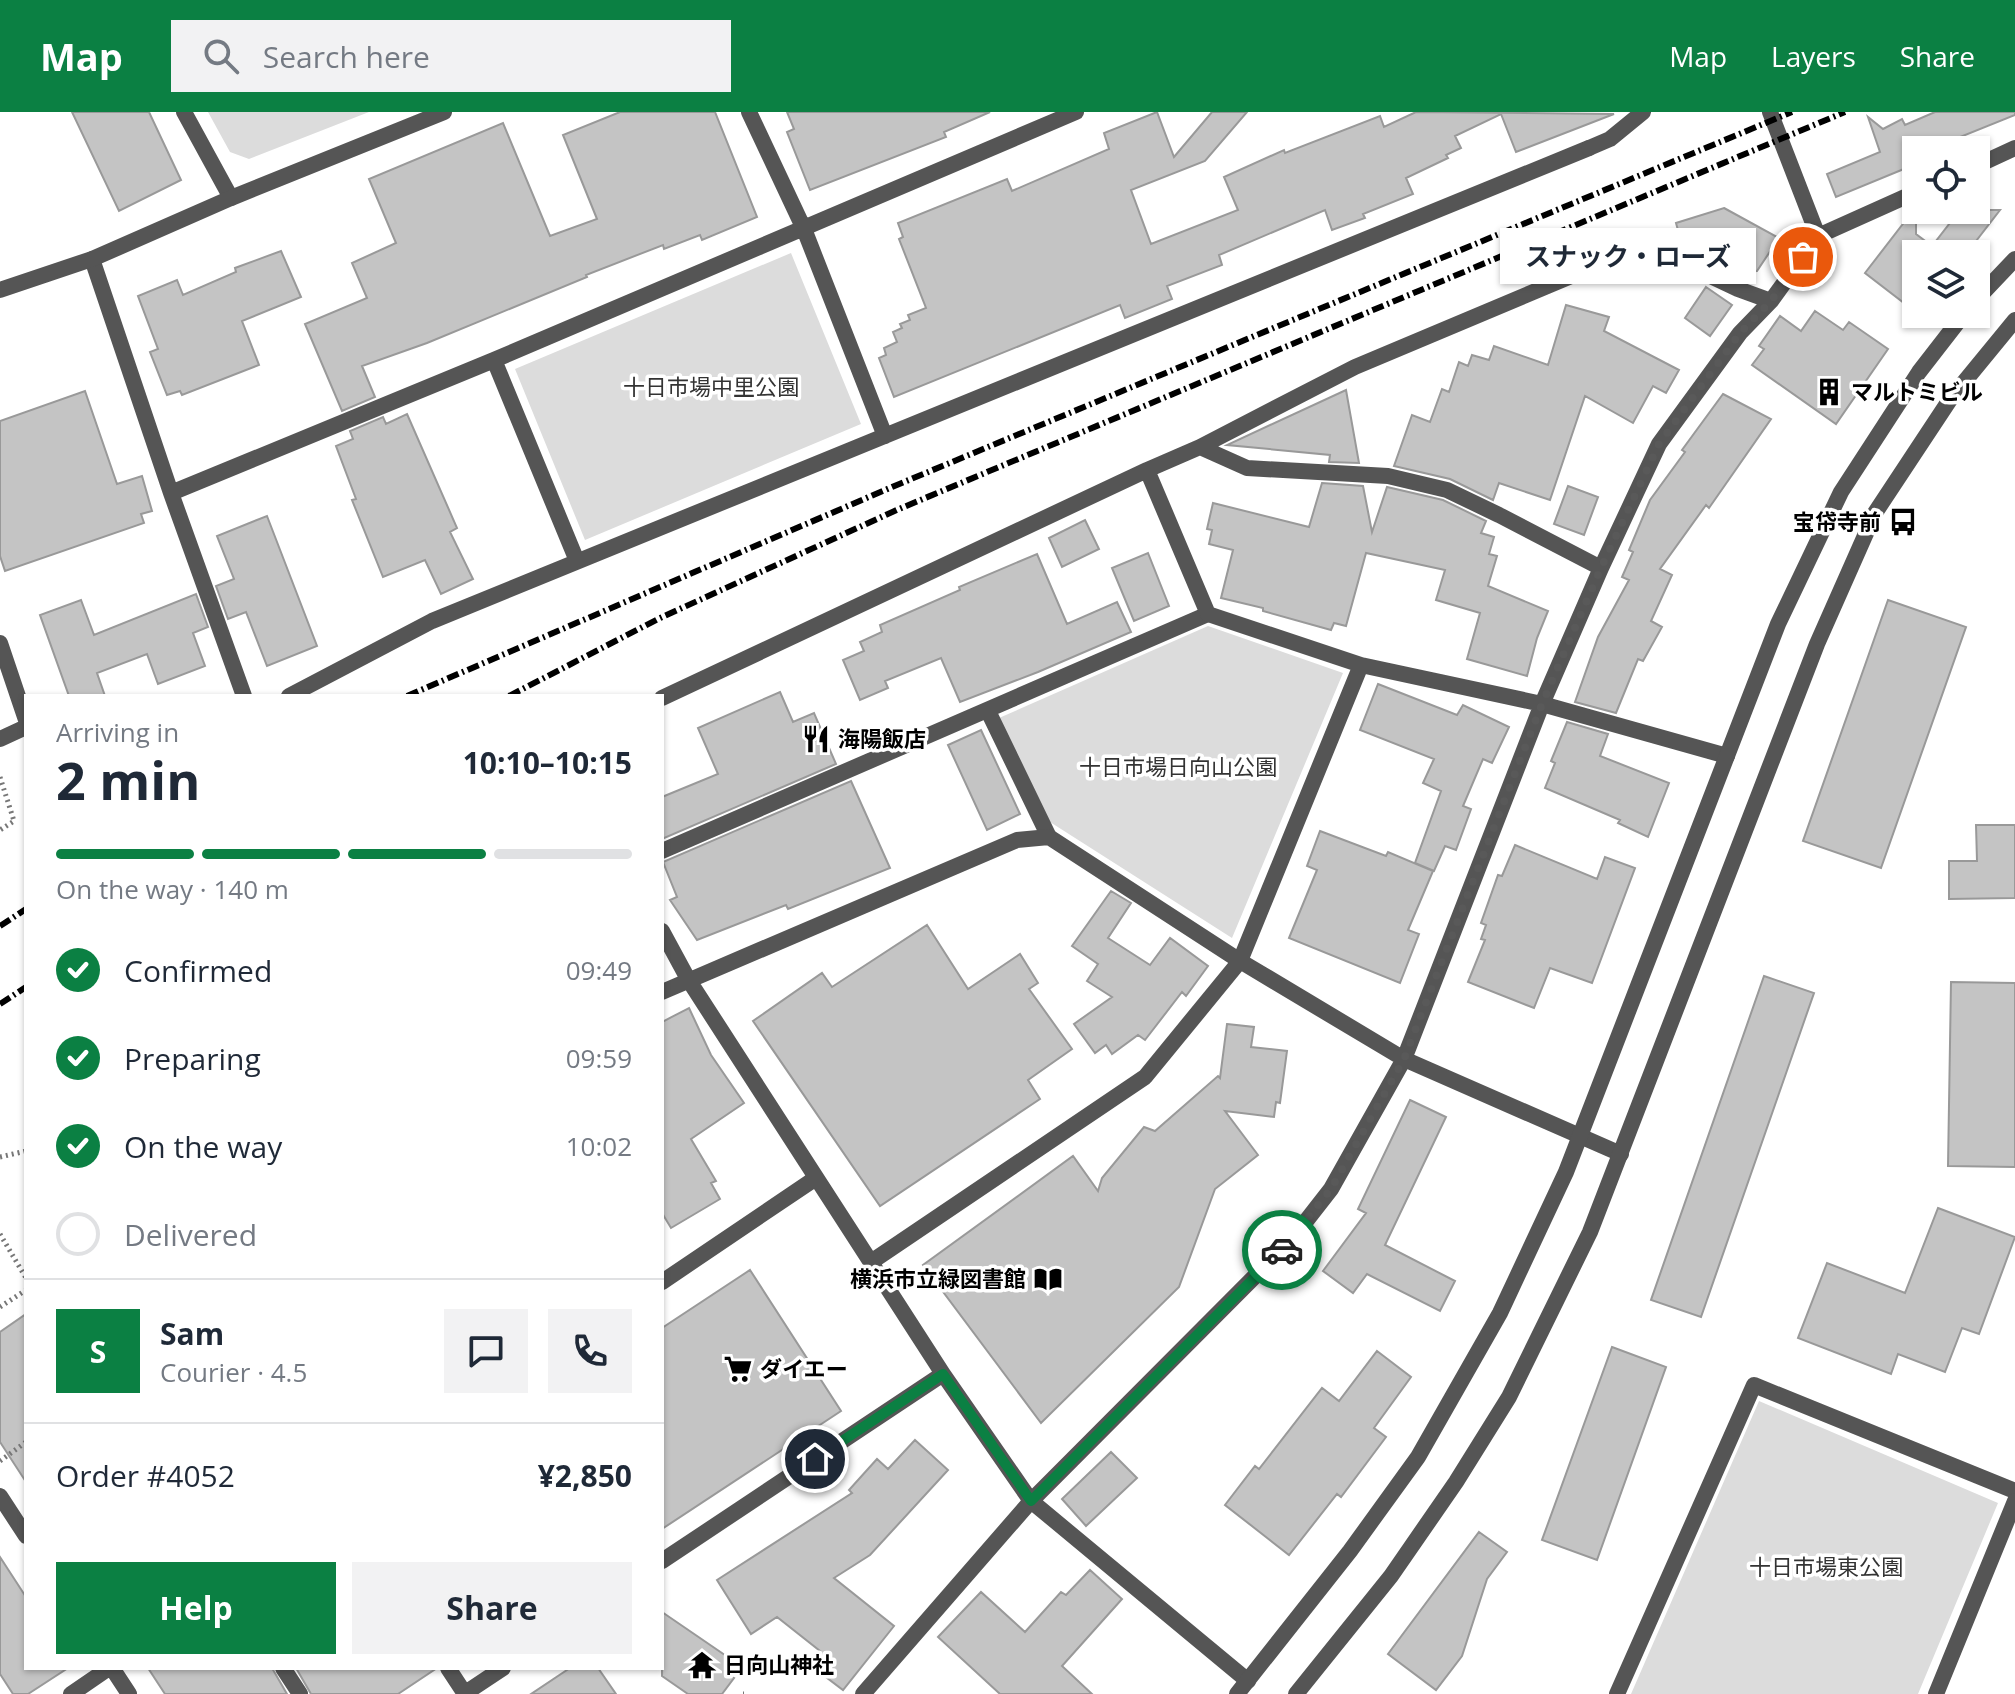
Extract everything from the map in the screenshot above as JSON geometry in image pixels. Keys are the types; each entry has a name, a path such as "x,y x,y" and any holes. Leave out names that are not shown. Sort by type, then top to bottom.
{"street":[{"path":"184,112 231,198"},
{"path":"0,290 92,259 231,198 444,112"},
{"path":"749,112 804,229 885,436"},
{"path":"171,493 494,360 1076,112"},
{"path":"293,694 432,621 1589,148 1610,139 1643,112"},
{"path":"1770,112 1818,236"},
{"path":"1990,160 2015,148"},
{"path":"863,1694 1031,1501 1292,1239 1331,1189 1404,1059 1542,704 1659,444 1740,333 1771,301 1818,236 1902,198"},
{"path":"664,697 1200,447 1355,367 1645,245 1738,289 1771,301"},
{"path":"92,259 243,694"},
{"path":"1990,285 2015,259"},
{"path":"1296,1694 1391,1576 1456,1482 1509,1397 1590,1232 1817,644 1875,513 1951,398 2015,320"},
{"path":"664,935 688,979 943,1374 1031,1501 1242,1688 1350,1551 1418,1457 1500,1313 1546,1218 1580,1137 1778,624 1841,492 1919,372 1953,328"},
{"path":"494,360 577,561"},
{"path":"1200,447 1247,468 1388,476 1447,490 1601,568"},
{"path":"1147,470 1208,614"},
{"path":"664,850 1208,614 1361,665 1542,704 1727,756"},
{"path":"0,643 24,714"},
{"path":"871,1262 1145,1077 1240,961 1361,665"},
{"path":"988,711 1049,837 1240,961 1404,1059 1621,1154"},
{"path":"0,739 24,728"},
{"path":"664,991 1017,840 1049,837"},
{"path":"664,1281 816,1178"},
{"path":"664,1560 943,1374"},
{"path":"1617,1694 1754,1385 2015,1491"},
{"path":"0,1496 24,1533"},
{"path":"1936,1694 2015,1501"},
{"path":"71,1694 108,1670"},
{"path":"112,1670 129,1694"},
{"path":"284,1670 300,1694"},
{"path":"449,1670 464,1694 500,1670"}],"path":[{"path":"0,777 14,821 0,830"},
{"path":"0,1157 24,1151"},
{"path":"0,1234 24,1275"},
{"path":"0,1307 24,1291"},
{"path":"0,1461 24,1443"}],"green space":[{"path":"208,112 369,112 249,159 230,152"},
{"name":"十日市場中里公園","path":"791,253 861,424 585,540 515,369"},
{"name":"十日市場日向山公園","path":"1208,626 1343,673 1232,938 1050,822 999,718"},
{"name":"十日市場東公園","path":"1759,1401 1998,1503 1918,1694 1631,1694"}],"building":[{"path":"72,112 149,112 181,180 119,211"},
{"path":"620,112 715,112 757,217 702,240 700,235 664,249 663,245 427,343 362,366 375,397 342,411 305,324 367,298 352,263 396,243 369,179 503,123 550,236 597,219 563,135"},
{"path":"787,112 990,112 944,132 946,137 810,190 787,132 794,129"},
{"path":"1157,112 1174,157 1212,112 1247,112 1205,161 1131,190 1151,244 1238,210 1224,177 1284,150 1285,153 1380,116 1384,127 1416,112 1614,114 1516,152 1501,114 1455,136 1461,148 1446,155 1448,158 1406,178 1413,194 1363,214 1365,218 1332,230 1325,210 1219,255 1222,265 1167,286 1172,299 1125,318 1120,305 894,397 879,358 886,355 884,348 897,342 893,332 902,328 900,324 910,320 908,315 926,308 899,239 903,237 898,223 1007,179 1012,191 1109,149 1104,133"},
{"path":"1935,112 2015,112 2015,115 1963,136 1902,136 1902,170 1836,197 1827,174 1880,152 1868,117 1883,129 1902,119 1905,125"},
{"path":"1724,208 1779,238 1757,271 1730,273 1698,258 1694,245 1683,249 1676,223"},
{"path":"1990,210 2000,210 1990,223"},
{"path":"1903,224 1916,224 1916,234 1924,240 1902,240 1902,301 1865,273"},
{"path":"1949,224 1989,224 1977,240 1937,240"},
{"path":"281,251 301,297 242,321 259,365 182,395 180,391 167,395 150,352 158,349 138,296 177,280 183,295 236,272 235,268"},
{"path":"1706,287 1732,305 1710,336 1685,318"},
{"path":"1566,305 1609,317 1604,331 1679,370 1666,393 1653,386 1633,423 1585,396 1550,500 1499,483 1493,500 1450,479 1394,466 1412,415 1430,422 1442,389 1449,392 1459,362 1468,366 1472,355 1489,360 1494,346 1548,365"},
{"path":"1815,311 1843,330 1849,322 1888,349 1836,424 1752,365 1764,349 1759,346 1780,316 1801,331"},
{"path":"1346,390 1359,463 1329,462 1330,455 1227,445"},
{"path":"85,391 117,484 142,476 152,511 141,514 144,523 5,571 0,556 0,421"},
{"path":"1723,394 1771,419 1709,508 1706,505 1660,569 1672,575 1651,621 1662,627 1643,661 1638,659 1616,713 1575,702 1598,637 1629,580 1622,577 1633,552 1629,550 1650,500"},
{"path":"407,414 457,528 450,532 473,579 441,594 425,560 383,577 352,500 356,499 336,446 353,439 350,431 383,417 386,424"},
{"path":"1322,483 1363,486 1372,532 1387,487 1443,500 1486,521 1481,533 1494,537 1489,554 1497,556 1488,586 1548,611 1527,676 1467,659 1480,613 1436,600 1445,570 1366,553 1346,626 1334,623 1331,630 1221,598 1233,550 1209,544 1212,530 1207,529 1213,503 1309,527"},
{"path":"1568,486 1598,497 1584,535 1554,524"},
{"path":"267,516 317,646 267,666 246,612 228,619 216,586 234,579 217,536"},
{"path":"1085,520 1099,549 1062,567 1049,538"},
{"path":"1148,553 1169,606 1134,621 1112,568"},
{"path":"1037,554 1067,624 1117,602 1131,632 960,702 941,658 885,681 888,688 860,700 843,660 864,651 860,642 882,632 880,625"},
{"path":"196,594 208,627 193,633 205,666 158,684 147,654 97,673 104,694 68,694 40,615 81,600 94,635"},
{"path":"1888,600 1966,627 1881,868 1803,841"},
{"path":"1378,684 1457,715 1463,705 1509,727 1492,763 1483,759 1463,806 1471,809 1456,850 1445,846 1434,871 1415,863 1441,791 1423,783 1434,759 1360,730"},
{"path":"780,692 793,722 814,713 836,764 664,838 664,796 718,774 698,728"},
{"path":"1567,722 1608,734 1600,756 1669,783 1648,837 1618,823 1620,820 1545,788 1555,763 1551,761"},
{"path":"981,730 1020,814 987,830 948,745"},
{"path":"851,781 890,868 788,909 786,905 697,940 670,900 677,897 664,862"},
{"path":"1976,825 2015,825 2015,898 1949,899 1949,861 1977,861"},
{"path":"1320,831 1386,856 1388,852 1433,871 1408,930 1419,934 1400,983 1289,938 1317,870 1307,866"},
{"path":"1515,845 1597,879 1605,857 1635,868 1592,983 1550,968 1534,1008 1468,982 1485,940 1481,939 1486,925 1481,923 1498,875 1502,876"},
{"path":"1111,891 1131,903 1108,938 1150,965 1170,938 1208,966 1186,996 1182,992 1145,1040 1138,1035 1112,1054 1106,1045 1095,1053 1074,1024 1112,997 1087,981 1098,964 1072,946"},
{"path":"927,925 968,989 1020,954 1038,983 1029,989 1072,1049 1028,1080 1040,1099 880,1206 753,1021 822,973 832,987"},
{"path":"1764,976 1814,993 1701,1317 1651,1300"},
{"path":"1951,982 2015,983 2015,1167 1948,1166"},
{"path":"689,1008 711,1055 744,1103 691,1139 716,1181 711,1183 720,1199 671,1228 664,1216 664,1021"},
{"name":"横浜市立緑図書館","path":"1227,1024 1254,1027 1251,1047 1287,1051 1280,1103 1276,1102 1274,1117 1225,1111 1258,1155 1215,1189 1179,1287 1041,1423 923,1265 1073,1156 1098,1191 1102,1178 1144,1127 1155,1131 1218,1076 1220,1078"},
{"path":"1410,1100 1446,1117 1385,1245 1455,1281 1440,1311 1367,1274 1353,1293 1323,1271 1366,1213 1358,1209"},
{"path":"1938,1208 2015,1237 1979,1334 1962,1328 1945,1372 1898,1354 1891,1374 1798,1338 1827,1263 1905,1293"},
{"name":"ダイエー","path":"750,1270 841,1411 664,1528 664,1327"},
{"path":"24,1315 24,1479 0,1442 0,1332"},
{"path":"1612,1347 1666,1367 1597,1560 1542,1540"},
{"path":"1377,1351 1411,1377 1374,1428 1386,1437 1341,1497 1337,1494 1289,1555 1225,1505 1255,1466 1259,1469 1322,1388 1339,1401"},
{"path":"915,1440 948,1470 870,1555 834,1578 894,1626 843,1690 810,1665 820,1651 777,1617 751,1634 717,1580 852,1493 849,1490 877,1459 888,1469"},
{"path":"1111,1452 1137,1478 1086,1526 1062,1499"},
{"path":"1479,1532 1507,1552 1487,1579 1462,1656 1436,1690 1388,1654"},
{"path":"0,1557 24,1594 24,1670 65,1670 28,1694 13,1694 0,1674"},
{"path":"1090,1570 1122,1599 1062,1666 1092,1694 1000,1694 938,1637 981,1592 1025,1632 1061,1592 1066,1595"},
{"name":"日向山神社","path":"664,1613 735,1662 727,1674 734,1678 722,1694 688,1694 662,1676"},
{"path":"149,1670 273,1670 287,1694 165,1694"},
{"path":"297,1670 434,1670 398,1694 311,1694"},
{"path":"567,1670 599,1670 616,1694 531,1694"}],"railway":[{"path":"412,694 892,487 1792,112"},
{"path":"513,694 660,618 899,509 1845,112"},
{"path":"0,926 24,910"},
{"path":"0,1004 24,988"}],"way so far":[{"path":"1282,1250 1331,1189 1404,1059 1542,704 1659,444 1740,333 1771,301 1803,257"}],"place":[{"name":"スナック・ローズ","path":"1803,257"},
{"name":"マルトミビル","path":"1829,392"},
{"name":"宝帒寺前","path":"1903,522"},
{"name":"海陽飯店","path":"816,739"},
{"name":"横浜市立緑図書館","path":"1048,1279"},
{"name":"ダイエー","path":"738,1369"},
{"name":"日向山神社","path":"702,1665"}],"route":[{"path":"815,1459 943,1374 1031,1501 1282,1250"}]}
